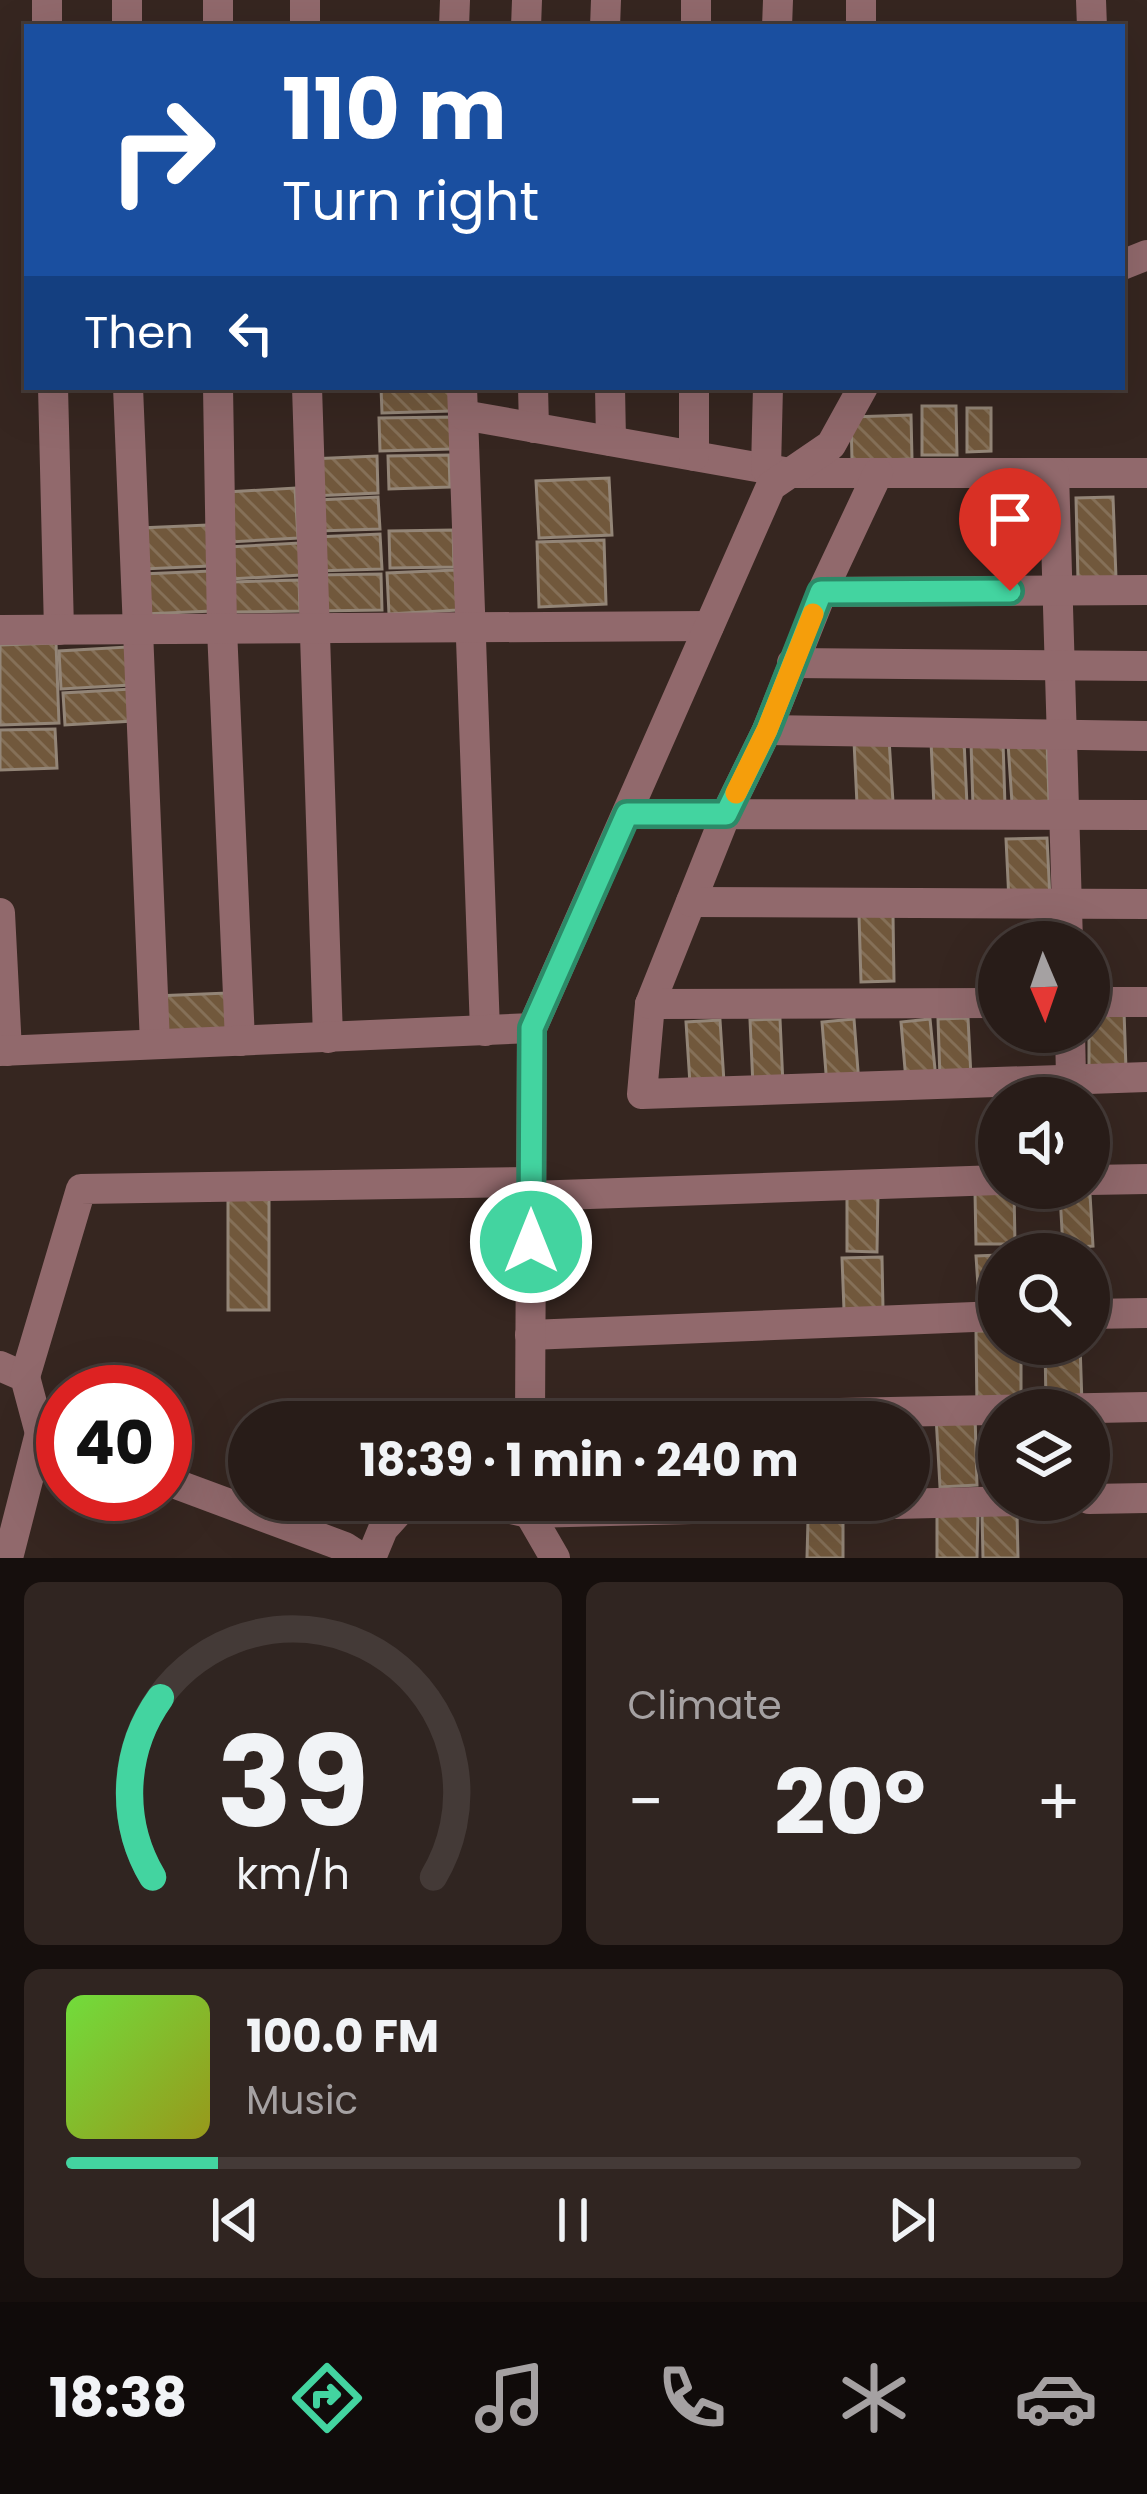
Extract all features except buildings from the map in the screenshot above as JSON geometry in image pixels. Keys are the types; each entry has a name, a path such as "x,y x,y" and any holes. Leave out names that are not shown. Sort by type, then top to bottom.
{"street":[{"path":"53,390 59,630"},
{"path":"128,390 155,1045"},
{"path":"218,390 222,629 240,1041"},
{"path":"308,390 328,1037"},
{"path":"533,390 534,428"},
{"path":"610,390 611,441"},
{"path":"694,390 694,456"},
{"path":"530,1401 532,1028 778,471 768,390"},
{"path":"778,471 831,445 861,390"},
{"path":"485,1030 462,401 534,428 778,471 1147,472"},
{"path":"878,473 821,592 650,1004 642,1094 978,1081"},
{"path":"1054,473 1067,921"},
{"path":"821,592 1147,590"},
{"path":"0,630 709,626"},
{"path":"792,663 1147,666"},
{"path":"767,730 1147,736"},
{"path":"627,814 1147,814"},
{"path":"691,902 1147,904"},
{"path":"0,913 3,1051 532,1028"},
{"path":"1110,1002 1147,1003"},
{"path":"650,1004 978,1003"},
{"path":"1070,1053 1071,1077"},
{"path":"1110,1077 1147,1077"},
{"path":"1110,1180 1147,1179"},
{"path":"36,1411 13,1371 81,1189 531,1189 978,1180"},
{"path":"1110,1313 1147,1312"},
{"path":"530,1336 978,1317"},
{"path":"930,1412 1147,1407"},
{"path":"8,1558 36,1482"},
{"path":"192,1490 345,1546 362,1558"},
{"path":"1110,1499 1147,1498"},
{"path":"930,1501 978,1501"},
{"path":"371,1558 390,1521"},
{"path":"536,1521 555,1558"}],"slow traffic":[{"path":"736,793 813,614"}],"route":[{"path":"531,1242 532,1028 627,814 726,814 767,730 821,592 1010,591"}]}
